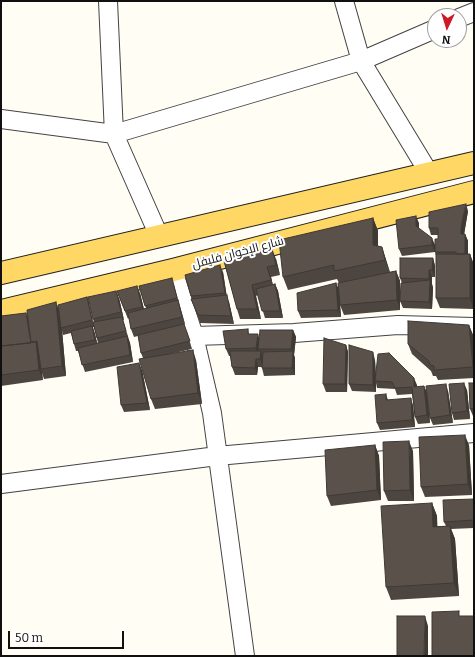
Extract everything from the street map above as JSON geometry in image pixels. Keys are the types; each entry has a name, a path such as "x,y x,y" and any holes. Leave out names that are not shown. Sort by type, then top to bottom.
{"main road":[{"path":"1,273 429,173 474,164"},
{"name":"شارع الإخوان فليفل","path":"1,311 173,270 474,192"}],"street":[{"path":"108,1 114,134 159,236"},
{"path":"344,1 361,61 429,173"},
{"path":"1,119 114,134 361,61 427,32"},
{"path":"173,270 194,336 212,413 245,656"},
{"path":"194,336 294,333 398,325 474,327"},
{"path":"1,484 217,456 474,433"}],"building":[{"path":"466,204 461,228 461,234 465,234 465,254 456,254 456,252 435,252 435,239 438,239 438,228 429,228 429,212"},
{"path":"416,216 416,226 432,238 432,245 399,249 396,220"},
{"path":"373,218 373,245 382,247 385,260 334,271 334,265 283,277 279,240"},
{"path":"272,249 276,265 267,267 271,280 252,285 257,309 237,309 224,261"},
{"path":"436,254 470,254 470,298 436,298"},
{"path":"400,258 433,258 432,270 429,270 429,279 400,278"},
{"path":"220,265 225,293 191,296 185,275"},
{"path":"396,271 397,300 340,305 338,283"},
{"path":"172,278 177,298 145,306 139,286"},
{"path":"430,280 429,302 400,301 401,283"},
{"path":"336,283 338,310 298,311 297,293"},
{"path":"275,284 280,311 262,311 256,289"},
{"path":"137,286 142,307 125,311 117,291"},
{"path":"116,291 121,312 93,319 88,297"},
{"path":"227,295 231,316 198,315 191,299"},
{"path":"87,297 92,320 61,328 58,305"},
{"path":"178,300 182,317 131,329 128,313"},
{"path":"56,302 62,366 41,369 37,341 31,342 27,310"},
{"path":"26,313 31,343 1,346 1,316"},
{"path":"122,317 126,331 97,338 93,322"},
{"path":"408,321 469,325 473,367 434,370 434,366 430,365 429,361 408,344"},
{"path":"184,324 190,341 141,353 138,335"},
{"path":"92,326 95,340 74,344 71,331"},
{"path":"248,329 248,334 258,334 256,348 226,349 223,331"},
{"path":"260,330 293,330 291,349 258,349"},
{"path":"127,336 130,355 82,365 78,348"},
{"path":"324,338 346,345 345,384 323,384"},
{"path":"36,342 39,370 1,375 1,346"},
{"path":"349,345 373,352 373,385 349,384"},
{"path":"193,350 198,393 151,399 139,359"},
{"path":"230,351 261,351 260,359 256,359 255,368 232,367"},
{"path":"293,351 292,368 262,368 263,352"},
{"path":"389,353 414,378 414,387 424,386 427,415 415,417 412,387 395,388 392,382 375,381 378,354"},
{"path":"139,363 147,403 121,405 117,367"},
{"path":"464,383 467,411 452,413 449,384"},
{"path":"469,383 474,383 474,408 470,409"},
{"path":"446,384 450,415 430,418 426,386"},
{"path":"386,394 386,400 411,398 412,420 377,423 375,395"},
{"path":"465,435 468,484 421,487 419,437"},
{"path":"409,441 410,490 384,491 383,442"},
{"path":"375,445 377,490 327,496 325,450"},
{"path":"474,499 474,520 444,522 443,500"},
{"path":"432,503 433,527 450,526 454,583 386,587 381,506"},
{"path":"459,611 459,616 474,616 474,656 432,656 432,612"},
{"path":"397,616 425,616 424,656 397,656"}]}
